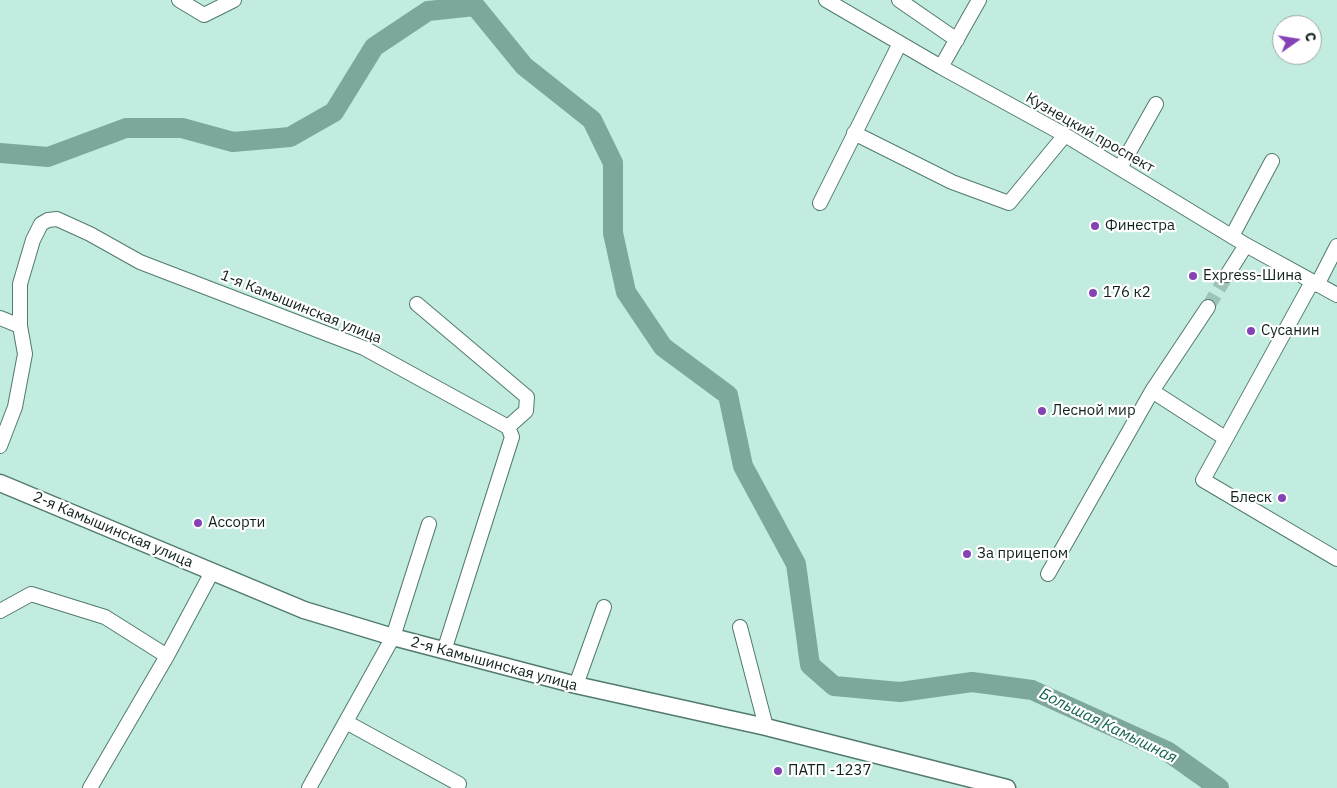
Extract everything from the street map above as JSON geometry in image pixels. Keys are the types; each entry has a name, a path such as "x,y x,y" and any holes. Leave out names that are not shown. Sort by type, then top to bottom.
{"main road":[{"name":"2-я Камышинская улица","path":"0,483 304,610 393,637 576,685 766,727 1007,788"}],"street":[{"path":"178,0 204,15 234,0"},
{"name":"Кузнецкий проспект","path":"826,0 941,67 1065,135 1246,245 1337,295"},
{"path":"899,0 957,40"},
{"path":"941,67 979,0"},
{"path":"820,204 900,43"},
{"path":"1120,168 1156,104"},
{"path":"854,133 952,182 1009,203 1065,135"},
{"path":"1232,236 1272,161"},
{"name":"1-я Камышинская улица","path":"0,446 15,407 25,354 20,326 20,284 33,240 41,224 57,219 90,234 140,262 364,348 508,427"},
{"path":"1227,274 1246,245"},
{"path":"1337,246 1225,438 1203,480 1337,559"},
{"path":"417,304 527,397 526,411 508,427 512,437 509,451 444,650"},
{"path":"1048,574 1152,391 1208,307"},
{"path":"0,318 20,326"},
{"path":"1152,391 1225,438"},
{"path":"308,788 393,637 429,524"},
{"path":"90,788 167,656 212,572"},
{"path":"0,611 31,594 105,617 167,656"},
{"path":"576,685 604,607"},
{"path":"740,627 766,727"},
{"path":"346,722 459,784"}],"waterway":[{"name":"Большая Камышная","path":"0,153 48,157 126,128 182,128 233,142 290,137 334,112 374,47 428,11 475,6 524,66 592,120 613,163 613,233 626,292 663,347 728,395 743,466 796,564 810,665 834,686 900,692 972,682 1032,690 1167,751 1219,788"}],"tunnel":[{"path":"1208,307 1227,275"}],"place":[{"name":"Финестра","path":"1095,226"},
{"name":"Express-Шина","path":"1193,276"},
{"name":"176 к2","path":"1093,293"},
{"name":"Сусанин","path":"1251,331"},
{"name":"Лесной мир","path":"1042,411"},
{"name":"Блеск","path":"1282,498"},
{"name":"Ассорти","path":"198,523"},
{"name":"За прицепом","path":"967,554"},
{"name":"ПАТП -1237","path":"778,771"}]}
